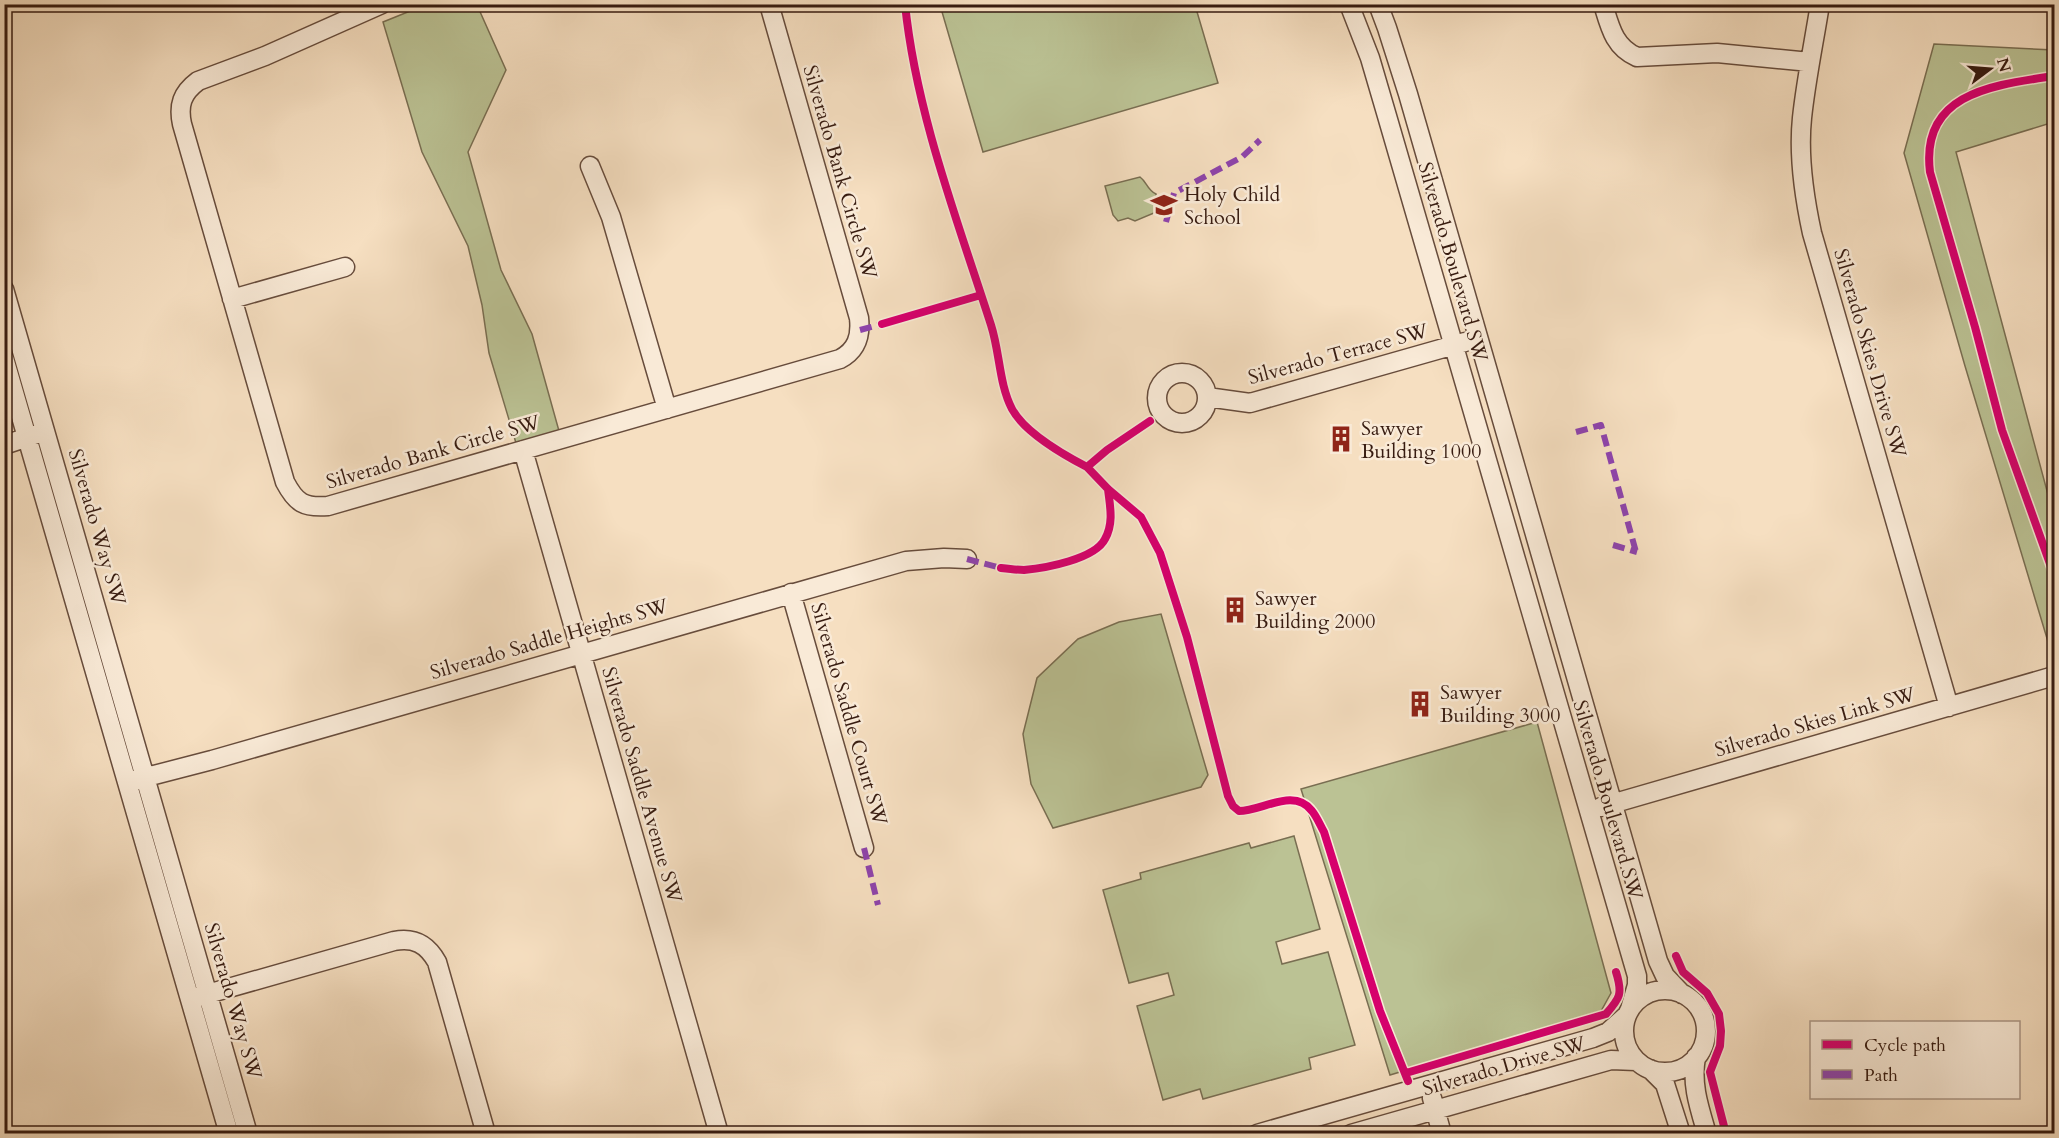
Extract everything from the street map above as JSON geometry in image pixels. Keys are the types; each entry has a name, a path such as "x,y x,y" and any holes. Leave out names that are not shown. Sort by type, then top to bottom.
{"street":[{"name":"Silverado Bank Circle SW","path":"382,4 265,56 198,81 189,88 180,104 182,124 285,482 292,496 308,506 328,506 667,409 840,359 853,350 860,330 859,318 769,4"},
{"name":"Silverado Boulevard SW","path":"1349,4 1373,67 1637,976 1637,985 1629,1012"},
{"name":"Silverado Boulevard SW","path":"1378,4 1399,62 1658,961 1665,976 1682,994"},
{"path":"1603,4 1611,33 1617,43 1637,57 1717,53 1810,62"},
{"name":"Silverado Skies Drive SW","path":"1820,4 1802,120 1803,182 1812,232 1949,706"},
{"path":"590,166 611,217 667,409"},
{"path":"232,299 345,267"},
{"name":"Silverado Way SW","path":"4,289 248,1134"},
{"name":"Silverado Terrace SW","path":"1208,397 1250,403 1479,338"},
{"name":"Silverado Way SW","path":"4,358 229,1134"},
{"path":"4,446 46,432"},
{"name":"Silverado Saddle Avenue SW","path":"523,450 719,1134"},
{"path":"1508,535 1533,528"},
{"name":"Silverado Saddle Heights SW","path":"146,778 906,561 967,559"},
{"name":"Silverado Saddle Court SW","path":"791,593 864,848"},
{"name":"Silverado Skies Link SW","path":"1588,811 2055,676"},
{"path":"127,782 146,778"},
{"path":"189,999 407,938 426,945 437,962 486,1134"},
{"path":"1680,1134 1665,1084 1629,1051 1625,1040 1624,1027 1629,1012 1638,1000 1659,991 1682,994 1696,1006 1704,1022 1704,1040 1696,1057 1693,1073 1694,1086 1707,1134"},
{"name":"Silverado Drive SW","path":"1257,1134 1593,1038 1608,1032 1629,1012"},
{"path":"1643,1065 1663,1072 1675,1071 1687,1066 1696,1057"},
{"name":"Silverado Drive SW","path":"1351,1134 1611,1060 1643,1065"},
{"path":"1428,1085 1442,1134"}],"green space":[{"path":"425,5 477,5 506,70 468,152 501,270 532,334 559,431 516,443 489,353 482,305 468,246 422,152 383,22"},
{"path":"940,5 1195,5 1218,83 983,152"},
{"path":"1934,44 2054,50 2054,122 1956,152 2054,517 2054,655 2052,655 1965,366 1904,153"},
{"path":"1140,177 1156,194 1157,205 1160,205 1161,210 1135,221 1128,218 1118,221 1113,215 1105,186"},
{"path":"1161,614 1208,775 1201,787 1053,828 1031,784 1023,734 1037,678 1078,639 1119,622"},
{"path":"1537,722 1611,993 1601,1011 1390,1075 1301,789"},
{"path":"1294,836 1320,929 1276,942 1282,964 1328,952 1355,1045 1309,1058 1311,1069 1203,1099 1200,1089 1163,1100 1137,1006 1174,995 1168,973 1129,983 1103,890 1141,879 1140,873 1249,843 1251,848"}],"marked path":[{"path":"1166,222 1174,193 1242,157 1260,140"},
{"path":"860,330 886,323"},
{"path":"1576,432 1601,425 1636,552"},
{"path":"1613,545 1637,552"},
{"path":"967,559 1001,568"},
{"path":"864,848 878,905"}],"cycle path":[{"path":"905,4 918,86 928,126 991,325 1002,379 1012,409 1035,435 1087,467 1107,450 1150,421"},
{"path":"2054,76 1986,89 1966,97 1949,109 1937,125 1930,145 1930,172 2002,430 2054,575"},
{"path":"882,324 981,295"},
{"path":"1087,467 1108,489 1141,517 1160,553 1187,637 1228,796 1233,806 1239,811 1287,800 1296,801 1305,804 1312,811 1324,832 1380,1011 1408,1081"},
{"path":"1001,568 1024,570 1057,565 1081,557 1100,546 1110,527 1108,489"},
{"path":"1676,956 1683,972 1707,993 1719,1014 1720,1046 1710,1072 1726,1134"},
{"path":"1406,1073 1606,1014 1620,991 1616,972"}],"place":[{"name":"Holy Child School","path":"1164,205"},
{"name":"Sawyer Building 1000","path":"1341,439"},
{"name":"Sawyer Building 2000","path":"1235,610"},
{"name":"Sawyer Building 3000","path":"1420,704"}]}
